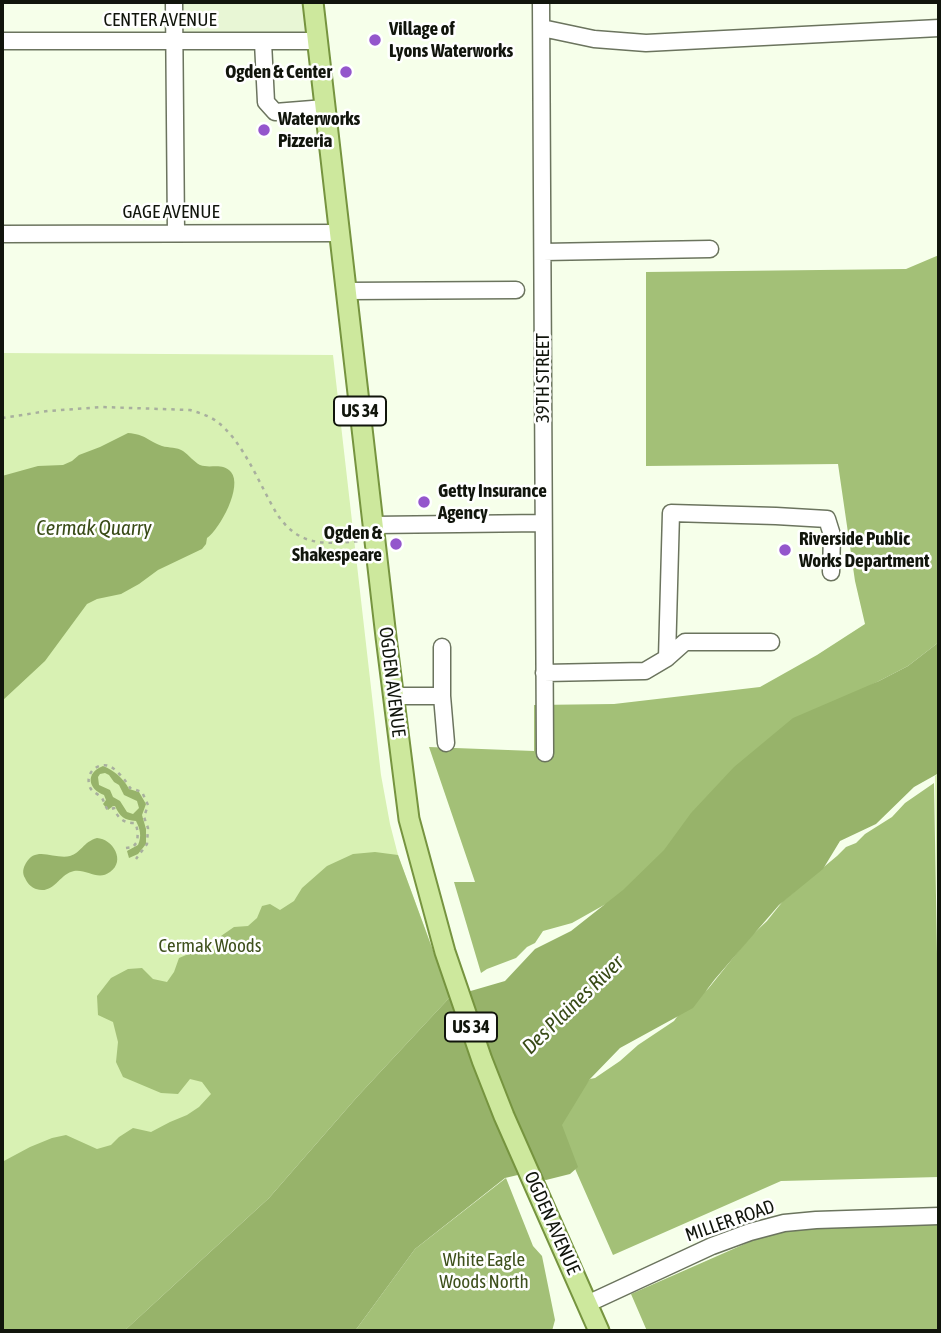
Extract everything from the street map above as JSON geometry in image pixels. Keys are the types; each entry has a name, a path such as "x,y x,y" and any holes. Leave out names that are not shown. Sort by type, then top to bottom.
{"main road":[{"name":"OGDEN AVENUE","path":"313,2 347,291 368,533 409,820 445,952 482,1060 599,1331"},
{"path":"581,1331 587,1304"}],"street":[{"path":"174,2 176,233"},
{"name":"39TH STREET","path":"541,2 545,754"},
{"path":"541,28 594,39 646,43 939,28"},
{"name":"CENTER AVENUE","path":"2,41 317,41"},
{"path":"263,42 266,102 275,112 325,107"},
{"name":"GAGE AVENUE","path":"2,234 340,233"},
{"path":"543,252 710,248"},
{"path":"347,291 516,290"},
{"path":"667,658 671,513 827,519 832,534 831,572"},
{"path":"368,533 543,523"},
{"path":"544,673 645,671 667,658 685,642 771,642"},
{"path":"442,647 446,743"},
{"path":"393,696 442,696"},
{"name":"MILLER ROAD","path":"587,1304 712,1246 784,1223 939,1216"}],"path":[{"path":"2,418 102,407 190,410 203,414 214,419 240,446 277,514 293,533 303,540 333,543 368,533"},
{"path":"126,848 137,842 136,825 118,817 114,808 108,810 103,804 102,796 93,792 89,778 96,766 113,768 125,778 130,788 142,792 147,800 147,844 136,859"}],"shaded area":[{"path":"173,2 310,2 314,38 173,38"}],"green space":[{"path":"939,255 939,642 908,666 852,695 726,791 613,902 572,923 543,931 535,943 516,958 481,973 454,882 475,882 429,747 534,751 534,705 614,704 760,687 865,624 855,581 838,464 646,466 646,272 906,269"},
{"name":"Cermak Woods","path":"2,353 333,355 381,775 398,855 450,997 227,1235 124,1331 2,1331"},
{"path":"939,773 939,1024 935,776"},
{"path":"934,783 939,1177 781,1181 613,1255 554,1121 590,1079 620,1061 638,1045 674,1021 682,1010 708,989 783,901 846,847 856,843 892,817 905,803"},
{"path":"375,852 398,855 450,997 357,1097 269,1198 124,1331 2,1331 2,1162 30,1147 66,1135 97,1149 111,1145 133,1128 151,1132 187,1115 211,1094 202,1082 190,1079 178,1094 161,1093 123,1077 116,1062 118,1042 113,1022 98,1015 97,996 111,978 128,969 142,968 153,979 167,982 179,958 191,953 205,955 219,947 221,936 234,927 248,926 257,918 262,906 270,904 280,910 294,901 302,888 327,866 353,854"},
{"name":"White Eagle Woods North","path":"506,1178 533,1246 542,1256 555,1320 552,1331 355,1331 415,1249"},
{"path":"939,1220 939,1331 647,1331 631,1294 790,1224"}],"water":[{"name":"Cermak Quarry","path":"128,433 181,450 200,465 228,469 234,478 234,487 228,507 202,549 158,570 121,594 87,604 45,661 2,701 2,476 38,466 63,465"},
{"name":"Des Plaines River","path":"939,642 939,773 914,787 876,824 840,841 823,869 779,905 693,1008 620,1048 590,1079 562,1125 578,1167 570,1174 546,1180 522,1174 505,1178 415,1249 355,1331 124,1331 269,1198 357,1097 450,997 505,981 535,949 571,931 623,890 664,850 691,813 734,767 793,718 908,666"},
{"path":"103,766 115,772 129,789 139,792 146,804 142,815 146,844 138,854 129,858 127,851 139,842 139,827 136,821 125,819 115,806 108,810 103,804 106,800 104,795 95,789 91,781 97,769","holes":["100,774 109,775 124,795 137,801 139,808 133,814 127,812 110,790 99,785"]},
{"path":"97,838 108,842 116,851 117,862 110,872 97,875 74,871 52,887 42,890 27,882 23,870 30,858 40,854 70,856"}],"place":[{"name":"Village of Lyons Waterworks","path":"375,40"},
{"name":"Ogden & Center","path":"346,72"},
{"name":"Waterworks Pizzeria","path":"264,130"},
{"name":"Getty Insurance Agency","path":"424,502"},
{"name":"Ogden & Shakespeare","path":"396,544"},
{"name":"Riverside Public Works Department","path":"785,550"}]}
